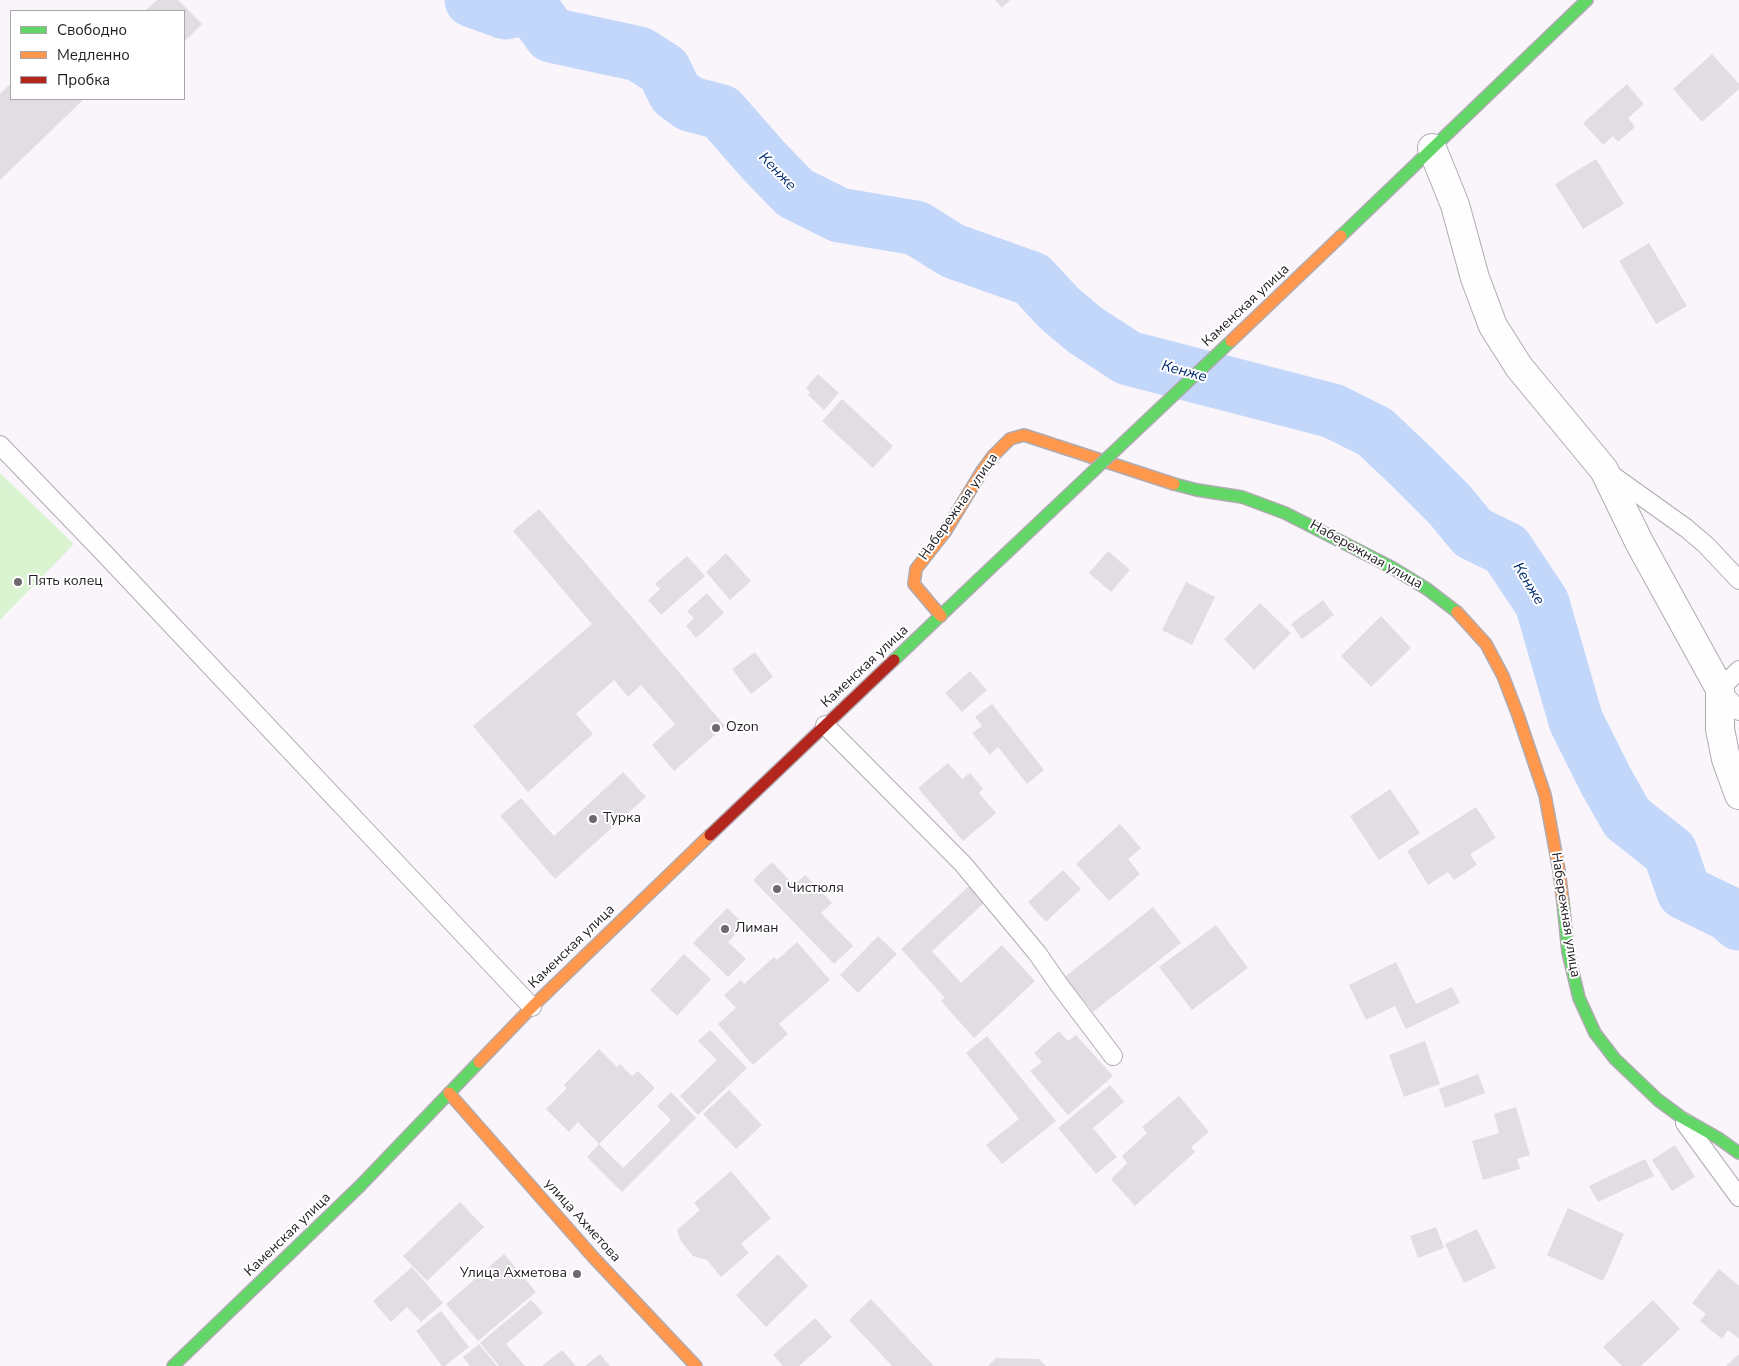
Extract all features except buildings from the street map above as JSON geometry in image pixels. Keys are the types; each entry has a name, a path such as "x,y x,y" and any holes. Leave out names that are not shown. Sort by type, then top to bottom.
{"street":[{"name":"Каменская улица","path":"173,1366 360,1186 532,1007 825,725 1587,0"},
{"path":"1432,148 1455,205 1475,278 1493,326 1519,367 1604,470 1639,542 1720,689 1720,729 1726,759 1739,795"},
{"name":"Набережная улица","path":"941,616 914,584 916,570 945,532 993,456 1010,439 1024,435 1157,479 1197,490 1242,497 1285,513 1391,567 1427,589 1457,612 1486,644 1503,676 1518,715 1546,794 1559,870 1568,952 1579,998 1596,1033 1615,1059 1658,1100 1681,1117 1718,1138 1739,1153"},
{"name":"улица Ахметова","path":"449,1093 594,1258 696,1366"}],"lane":[{"path":"0,445 532,1007"},
{"path":"1604,470 1686,528 1706,545 1739,580"},
{"path":"1739,670 1720,689 1739,711"},
{"path":"825,725 963,864 1037,953 1113,1056"},
{"path":"1681,1117 1739,1197"}],"green space":[{"name":"Пять колец","path":"0,473 74,544 0,620"}],"waterway":[{"name":"Кенже","path":"472,0 505,12 523,8 539,18 551,35 639,54 664,70 675,93 690,104 721,112 795,193 839,215 916,228 953,251 1032,279 1060,309 1085,330 1128,358 1333,411 1375,432 1449,504 1473,533 1506,549 1542,603 1576,721 1627,818 1670,852 1684,892 1729,914 1739,923"}],"traffic: fast":[{"path":"1341,236 1587,0"},
{"path":"978,580 1231,341"},
{"path":"1174,484 1197,490 1242,497 1285,513 1391,567 1427,589 1457,612"},
{"path":"894,660 978,580"},
{"path":"1563,902 1568,952 1579,998 1595,1033 1615,1059 1658,1100 1681,1117 1718,1138 1739,1153"},
{"path":"173,1366 360,1186 479,1062"}],"traffic: slow":[{"path":"1231,341 1341,236"},
{"path":"941,616 914,584 916,569 945,532 982,471 993,456 1010,439 1024,435 1174,484"},
{"path":"1457,612 1486,644 1503,676 1518,715 1545,795 1563,902"},
{"path":"479,1062 532,1007 710,835"},
{"path":"449,1093 594,1258 696,1366"}],"traffic: jam":[{"path":"710,835 894,660"}],"place":[{"name":"Пять колец","path":"18,582"},
{"name":"Ozon","path":"716,728"},
{"name":"Турка","path":"593,819"},
{"name":"Чистюля","path":"777,889"},
{"name":"Лиман","path":"725,929"},
{"name":"Улица Ахметова","path":"577,1274"}]}
